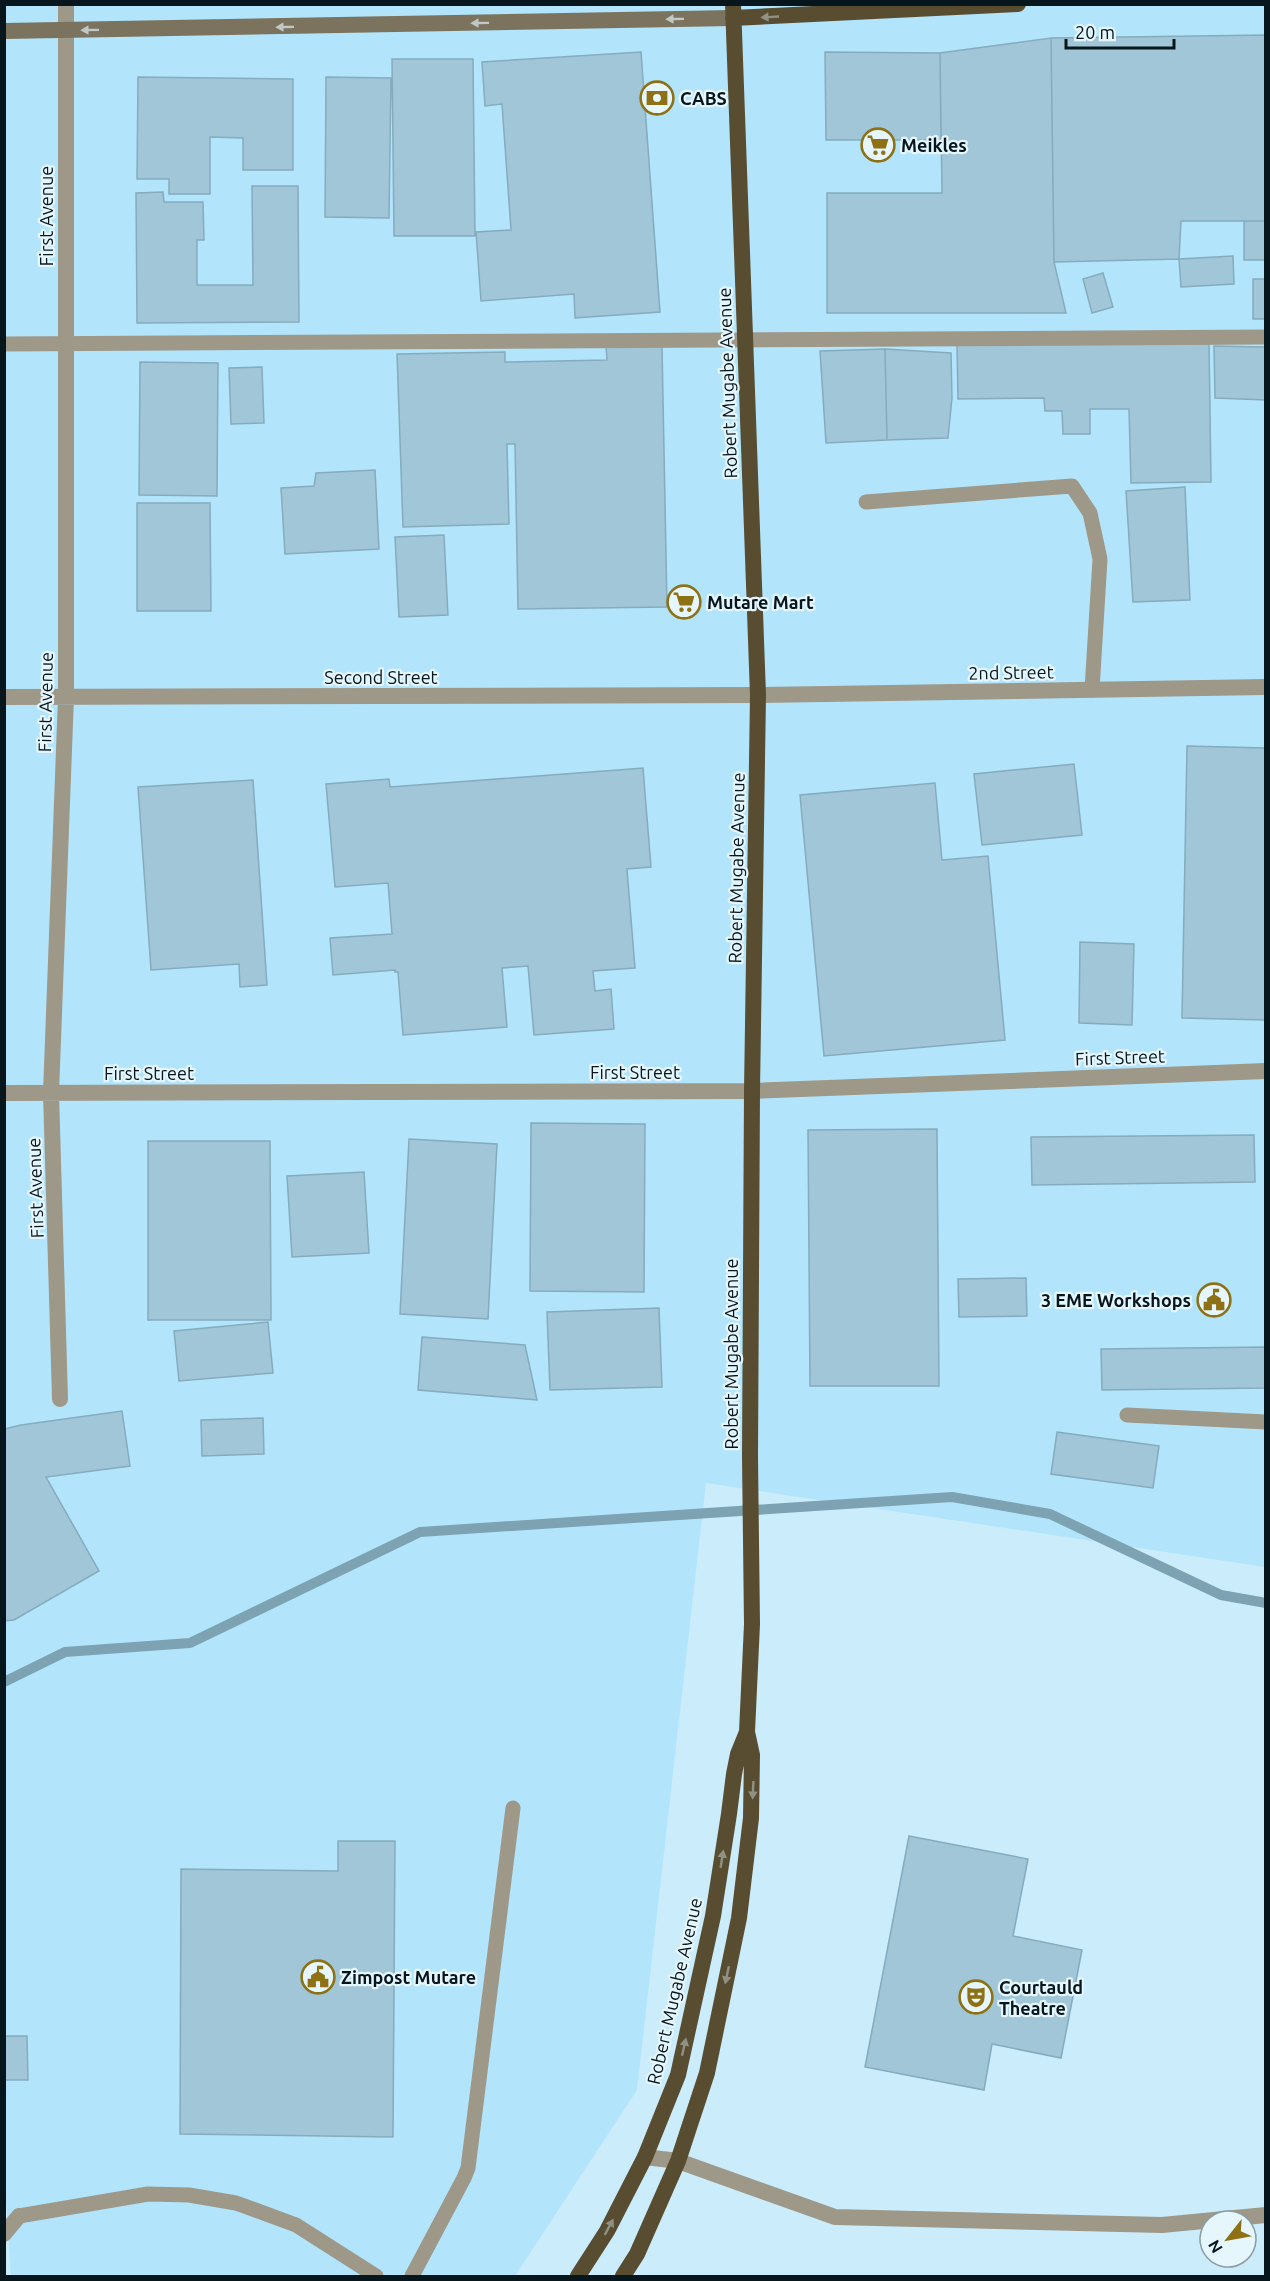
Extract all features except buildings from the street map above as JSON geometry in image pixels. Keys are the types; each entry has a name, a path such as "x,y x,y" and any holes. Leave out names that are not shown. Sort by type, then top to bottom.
{"highway":[{"path":"733,11 1018,4"},
{"name":"Robert Mugabe Avenue","path":"623,2277 637,2254 678,2161 707,2073 739,1918 751,1818 753,1778 752,1755 747,1732 752,1624 750,1457 752,1091 758,695 733,11"},
{"name":"Robert Mugabe Avenue","path":"578,2277 607,2231 645,2157 680,2064 713,1917 738,1754 747,1732"}],"main road":[{"path":"4,32 733,11"}],"street":[{"name":"First Avenue","path":"60,1399 51,1093 66,697 66,4"},
{"name":"2nd Street","path":"758,695 1266,687"},
{"name":"Second Street","path":"4,697 758,695"},
{"name":"First Street","path":"4,1093 752,1091 1266,1071"},
{"path":"645,2157 678,2161 835,2217 1162,2225 1266,2215"},
{"path":"4,2234 19,2216"}],"lane":[{"path":"4,344 1266,337"},
{"path":"866,502 1072,486 1090,513 1100,559 1092,690"},
{"path":"1127,1415 1266,1422"},
{"path":"412,2277 465,2178 468,2168 513,1808"},
{"path":"19,2216 148,2194 189,2195 236,2203 296,2225 376,2277"}],"path":[{"path":"1266,1962 1266,1971"}],"shaded area":[{"path":"4,5 1265,5 1265,1567 706,1483 637,2090 515,2276 11,2276 4,2169"}],"waterway":[{"path":"4,1682 65,1652 190,1643 420,1532 952,1497 1050,1514 1221,1595 1266,1603"}],"place":[{"name":"CABS","path":"657,98"},
{"name":"Meikles","path":"878,145"},
{"name":"Mutare Mart","path":"684,602"},
{"name":"3 EME Workshops","path":"1214,1300"},
{"name":"Zimpost Mutare","path":"318,1977"},
{"name":"Courtauld Theatre","path":"976,1997"}]}
